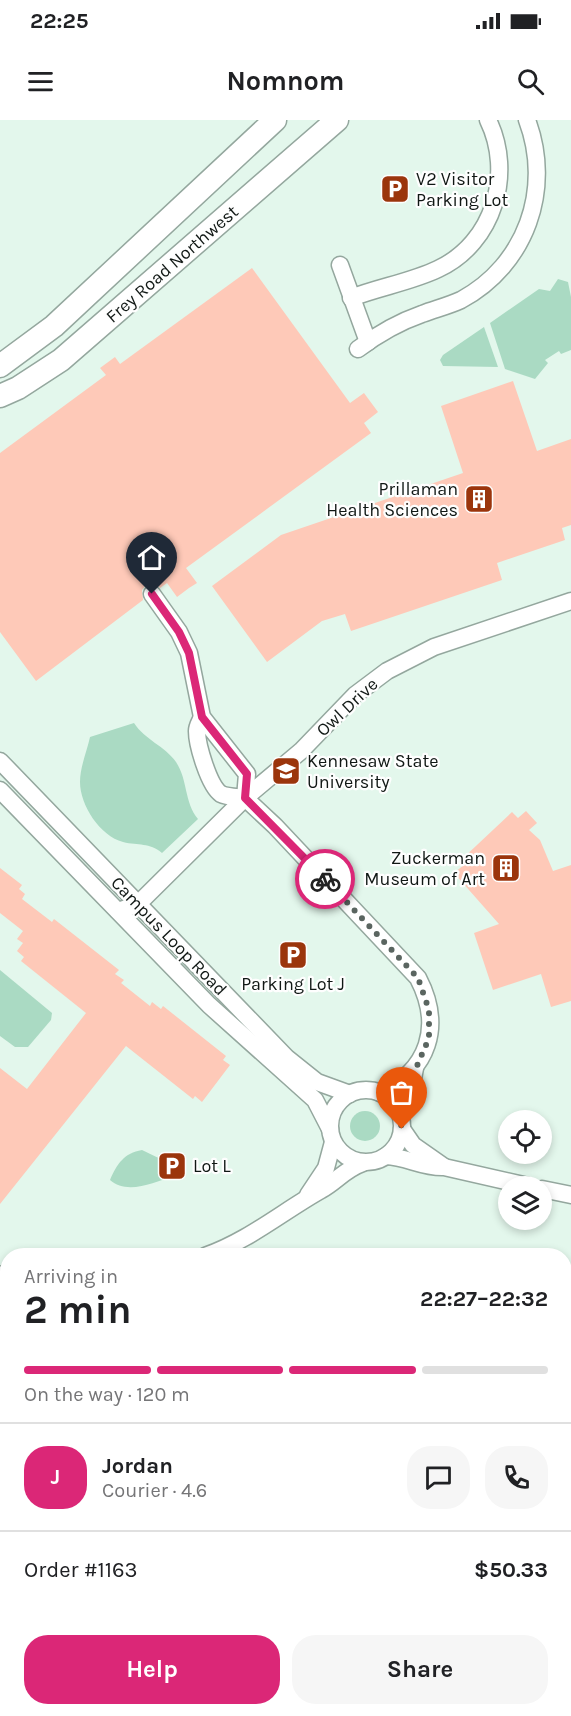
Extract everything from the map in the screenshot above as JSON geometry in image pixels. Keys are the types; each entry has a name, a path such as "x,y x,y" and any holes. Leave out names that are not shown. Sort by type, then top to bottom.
{"main road":[{"name":"Frey Road Northwest","path":"0,366 54,326 275,120"},
{"name":"Frey Road Northwest","path":"0,396 18,388 61,360 337,120"}],"street":[{"path":"351,298 439,269 473,243 493,208 500,183 500,152 488,120"},
{"path":"340,265 363,345 406,320 460,300 505,266 521,241 534,202 537,156 527,120"},
{"path":"152,594 179,632 189,653 202,717 247,774 245,798"},
{"name":"Owl Drive","path":"138,904 245,798 301,751 355,695 387,671 434,647 571,601"},
{"path":"202,717 197,729 199,744 206,769 216,789 222,795 245,798 275,826 418,978 426,998 430,1029 424,1054 415,1068 380,1093"},
{"name":"Campus Loop Road","path":"0,762 287,1058 317,1082 350,1094"},
{"name":"Campus Loop Road","path":"0,790 209,1005 315,1100 332,1136"},
{"path":"118,911 138,904"},
{"path":"398,1110 413,1079 415,1068"},
{"path":"308,1196 326,1168 334,1109 350,1094 359,1090 380,1093 394,1103 402,1129 413,1145 444,1167"},
{"path":"386,1156 397,1144 402,1129"},
{"path":"332,1136 345,1156 363,1162"},
{"path":"222,1248 263,1228 308,1196 321,1190 342,1172 363,1162 386,1156 406,1158 430,1167 444,1167 498,1179"},
{"path":"552,1191 571,1195"}],"green space":[{"path":"558,279 568,282 571,297 571,350 561,354 559,351 545,360 548,363 535,379 505,369 490,323 539,289 550,291"},
{"path":"484,327 498,367 443,366 440,360 443,355"},
{"path":"134,723 176,762 183,776 190,805 198,819 162,853 148,846 123,842 107,833 88,810 81,791 81,771 90,737"},
{"path":"0,970 52,1013 51,1020 28,1047 15,1047 0,1036"},
{"path":"365,1111 376,1115 380,1126 376,1137 365,1141 354,1137 350,1126 354,1115"},
{"path":"142,1150 173,1165 175,1170 172,1176 132,1187 124,1187 110,1180 122,1160"}],"building":[{"path":"252,268 350,403 364,393 378,412 364,423 371,433 186,568 197,583 177,597 167,583 160,588 156,584 146,585 142,590 143,600 36,681 0,632 0,453 106,375 100,368 115,357 120,364"},
{"name":"Prillaman Health Sciences","path":"513,381 537,451 571,439 571,525 562,528 565,540 497,563 502,580 351,631 345,614 322,621 267,662 212,586 281,535 463,473 441,406"},
{"path":"526,811 537,823 529,830 540,840 553,871 571,865 571,1001 551,1007 541,974 493,990 474,933 499,924 454,873 465,864 461,860 512,812 518,818"},
{"path":"0,868 22,885 19,889 25,894 22,899 52,922 54,919 119,970 115,974 124,980 121,983 150,1006 152,1002 161,1009 163,1006 226,1056 223,1060 230,1065 202,1102 195,1096 193,1099 126,1046 0,1204 0,1068 27,1089 86,1013 21,961 24,957 17,951 23,943 17,939 23,931 0,913"}],"way so far":[{"path":"325,879 418,978 423,988 430,1018 429,1038 398,1110 402,1129"}],"place":[{"name":"V2 Visitor Parking Lot","path":"395,189"},
{"name":"Prillaman Health Sciences","path":"479,499"},
{"name":"Kennesaw State University","path":"286,771"},
{"name":"Zuckerman Museum of Art","path":"506,868"},
{"name":"Parking Lot J","path":"293,955"},
{"name":"Lot L","path":"172,1166"}],"route":[{"path":"152,594 179,632 189,653 202,717 247,774 245,798 325,879"}]}
